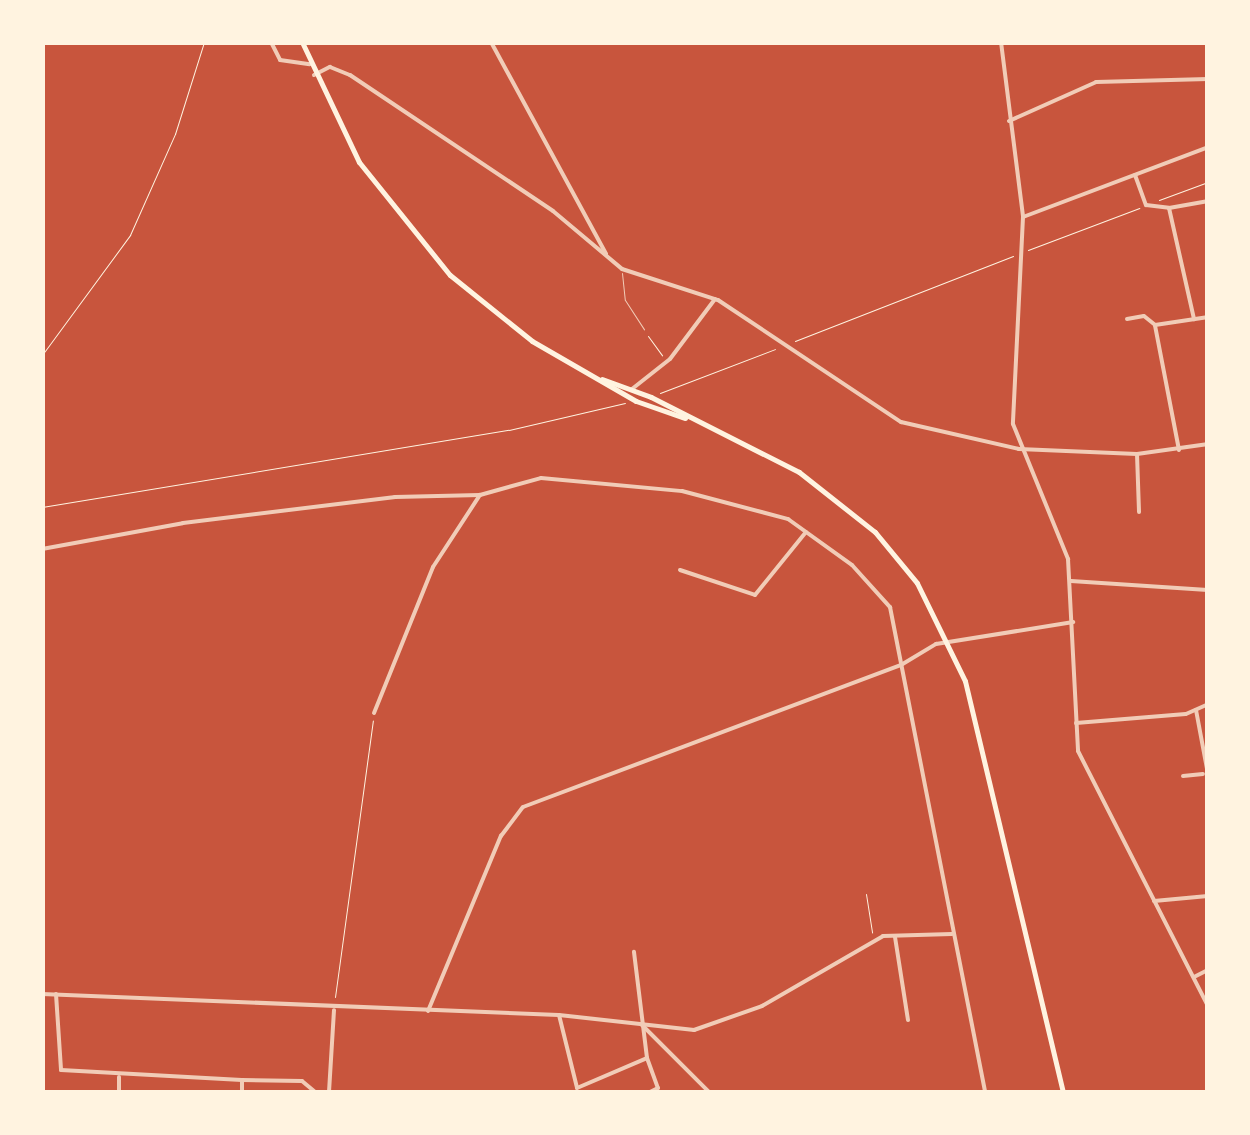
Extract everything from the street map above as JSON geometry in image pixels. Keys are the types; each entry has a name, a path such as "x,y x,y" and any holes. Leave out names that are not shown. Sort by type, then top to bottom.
{"main road":[{"path":"302,42 314,75 360,162 434,259 506,323 636,401 692,420"},
{"path":"602,379 651,397 799,472 862,520 904,566 949,640 972,704 1063,1092"}],"street":[{"path":"271,42 280,60 310,64"},
{"path":"491,42 608,257"},
{"path":"1001,42 1022,217 1013,424 1019,449 1064,543 1071,581 1076,723 1082,764 1208,1006"},
{"path":"314,75 330,67 350,75 553,210 622,270 715,298 901,422 1019,449 1136,454 1208,444"},
{"path":"1009,121 1096,82 1208,79"},
{"path":"1022,217 1208,147"},
{"path":"1135,175 1146,206 1169,208 1208,201"},
{"path":"1169,208 1194,319"},
{"path":"632,389 666,362 715,298"},
{"path":"1127,318 1144,316 1155,326 1179,450"},
{"path":"1155,326 1208,317"},
{"path":"1136,454 1139,512"},
{"path":"42,549 395,497 480,495 541,478 682,490 788,519 885,598 986,1092"},
{"path":"374,713 433,566 480,495"},
{"path":"680,570 744,594 760,593 806,532"},
{"path":"1071,581 1208,590"},
{"path":"1207,627 1208,616"},
{"path":"428,1011 501,836 523,807 900,664 949,640 1072,622"},
{"path":"1076,723 1196,710 1208,704"},
{"path":"1183,776 1206,774 1196,710"},
{"path":"1154,900 1208,896"},
{"path":"42,994 334,1010 559,1015 641,1024 720,1026 883,936 955,934"},
{"path":"895,937 908,1020"},
{"path":"634,952 641,1024 658,1088 650,1092"},
{"path":"1193,977 1208,970"},
{"path":"56,994 61,1070 119,1076 302,1081 314,1090"},
{"path":"328,1092 334,1010"},
{"path":"559,1015 577,1088 647,1058"},
{"path":"641,1024 708,1092"},
{"path":"119,1076 119,1092"},
{"path":"242,1080 242,1092"}],"lane":[{"path":"622,270 626,300 644,329"}],"path":[{"path":"42,355 136,224 175,134 204,42"},
{"path":"651,397 1208,182"},
{"path":"644,329 666,362"},
{"path":"42,507 510,430 636,401"},
{"path":"334,1010 374,713"},
{"path":"866,894 868,932 883,936"}]}
